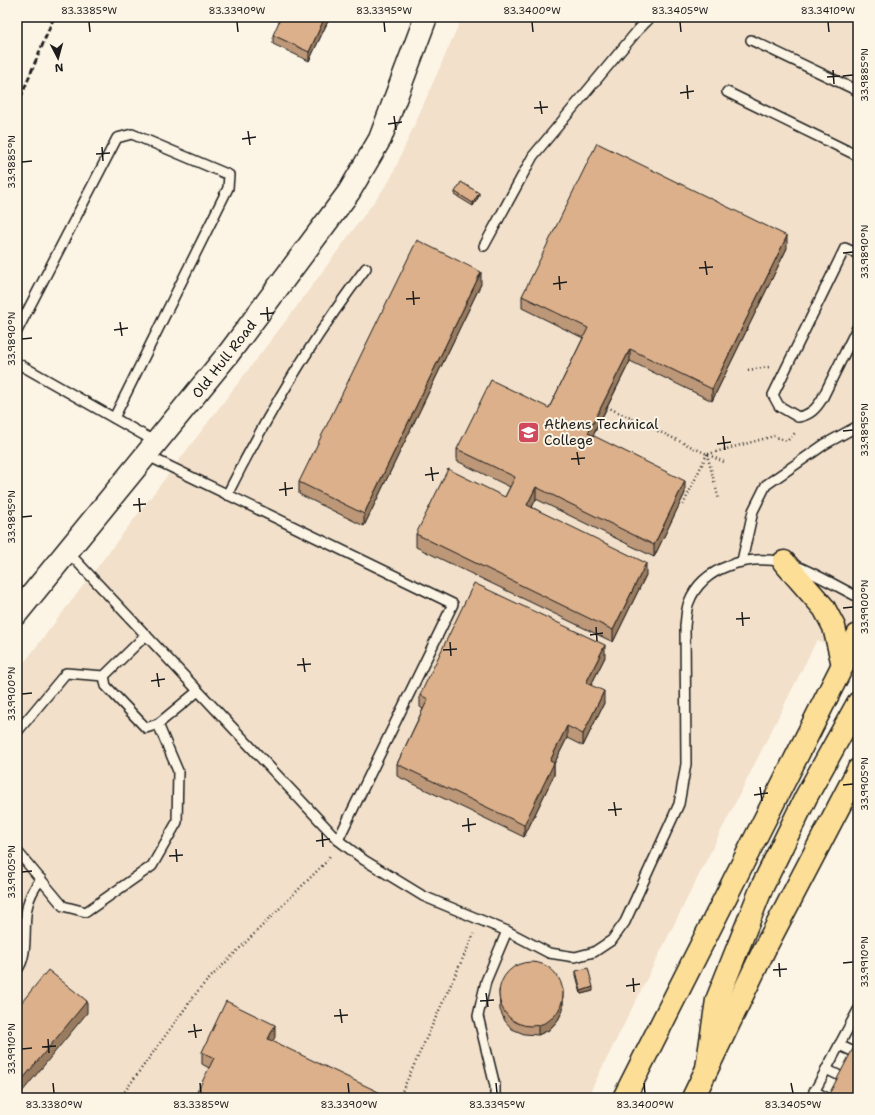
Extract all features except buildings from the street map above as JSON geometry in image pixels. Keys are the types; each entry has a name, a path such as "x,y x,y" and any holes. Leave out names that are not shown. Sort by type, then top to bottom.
{"highway":[{"path":"784,562 824,608 834,627 843,665"},
{"path":"624,1098 858,635"},
{"path":"707,1068 717,1000 762,887 806,797 858,703"},
{"path":"693,1098 764,950 858,770"}],"main road":[{"name":"Old Hull Road","path":"17,613 229,353 349,192 380,139 426,17"}],"lane":[{"path":"484,246 533,156 638,30 651,17"},
{"path":"751,40 858,91"},
{"path":"727,92 858,156"},
{"path":"17,331 117,138 132,134 229,175 228,188 114,418"},
{"path":"858,254 845,248 773,395 780,406 798,417 809,414 815,409 822,399 858,326"},
{"path":"227,495 289,382 332,312 366,268"},
{"path":"17,363 114,418 151,449 227,495 453,604 338,840"},
{"path":"742,561 753,511 766,484 825,444 858,426"},
{"path":"68,552 338,840 364,860 423,896 507,931 549,953 575,957 594,952 612,940 625,922 679,804 686,764 685,626 688,604 694,592 704,580 722,568 742,561 784,562 858,597"},
{"path":"17,732 66,673 104,676 146,635"},
{"path":"104,676 106,686 146,728 158,724 198,691"},
{"path":"17,851 63,906 86,912 152,866 177,822 178,771 158,724"},
{"path":"17,970 20,966 24,951 27,908 31,894 40,879"},
{"path":"495,1098 495,1086 478,1016 486,980 507,931"},
{"path":"827,1098 812,1095 839,1044 855,1023 858,1010"},
{"path":"839,1044 852,1051"},
{"path":"826,1069 840,1076"}],"path":[{"path":"607,407 726,463"},
{"path":"683,505 707,454 774,436 787,441"},
{"path":"707,454 719,500"},
{"path":"120,1098 200,988 326,862 338,840"},
{"path":"399,1098 475,934"}],"shaded area":[{"name":"Athens Technical College","path":"462,17 858,17 858,658 817,640 587,1098 17,1098 17,672 297,306 390,180"}],"railway":[{"path":"17,106 54,17"}],"place":[{"name":"Athens Technical College","path":"529,432"}]}
